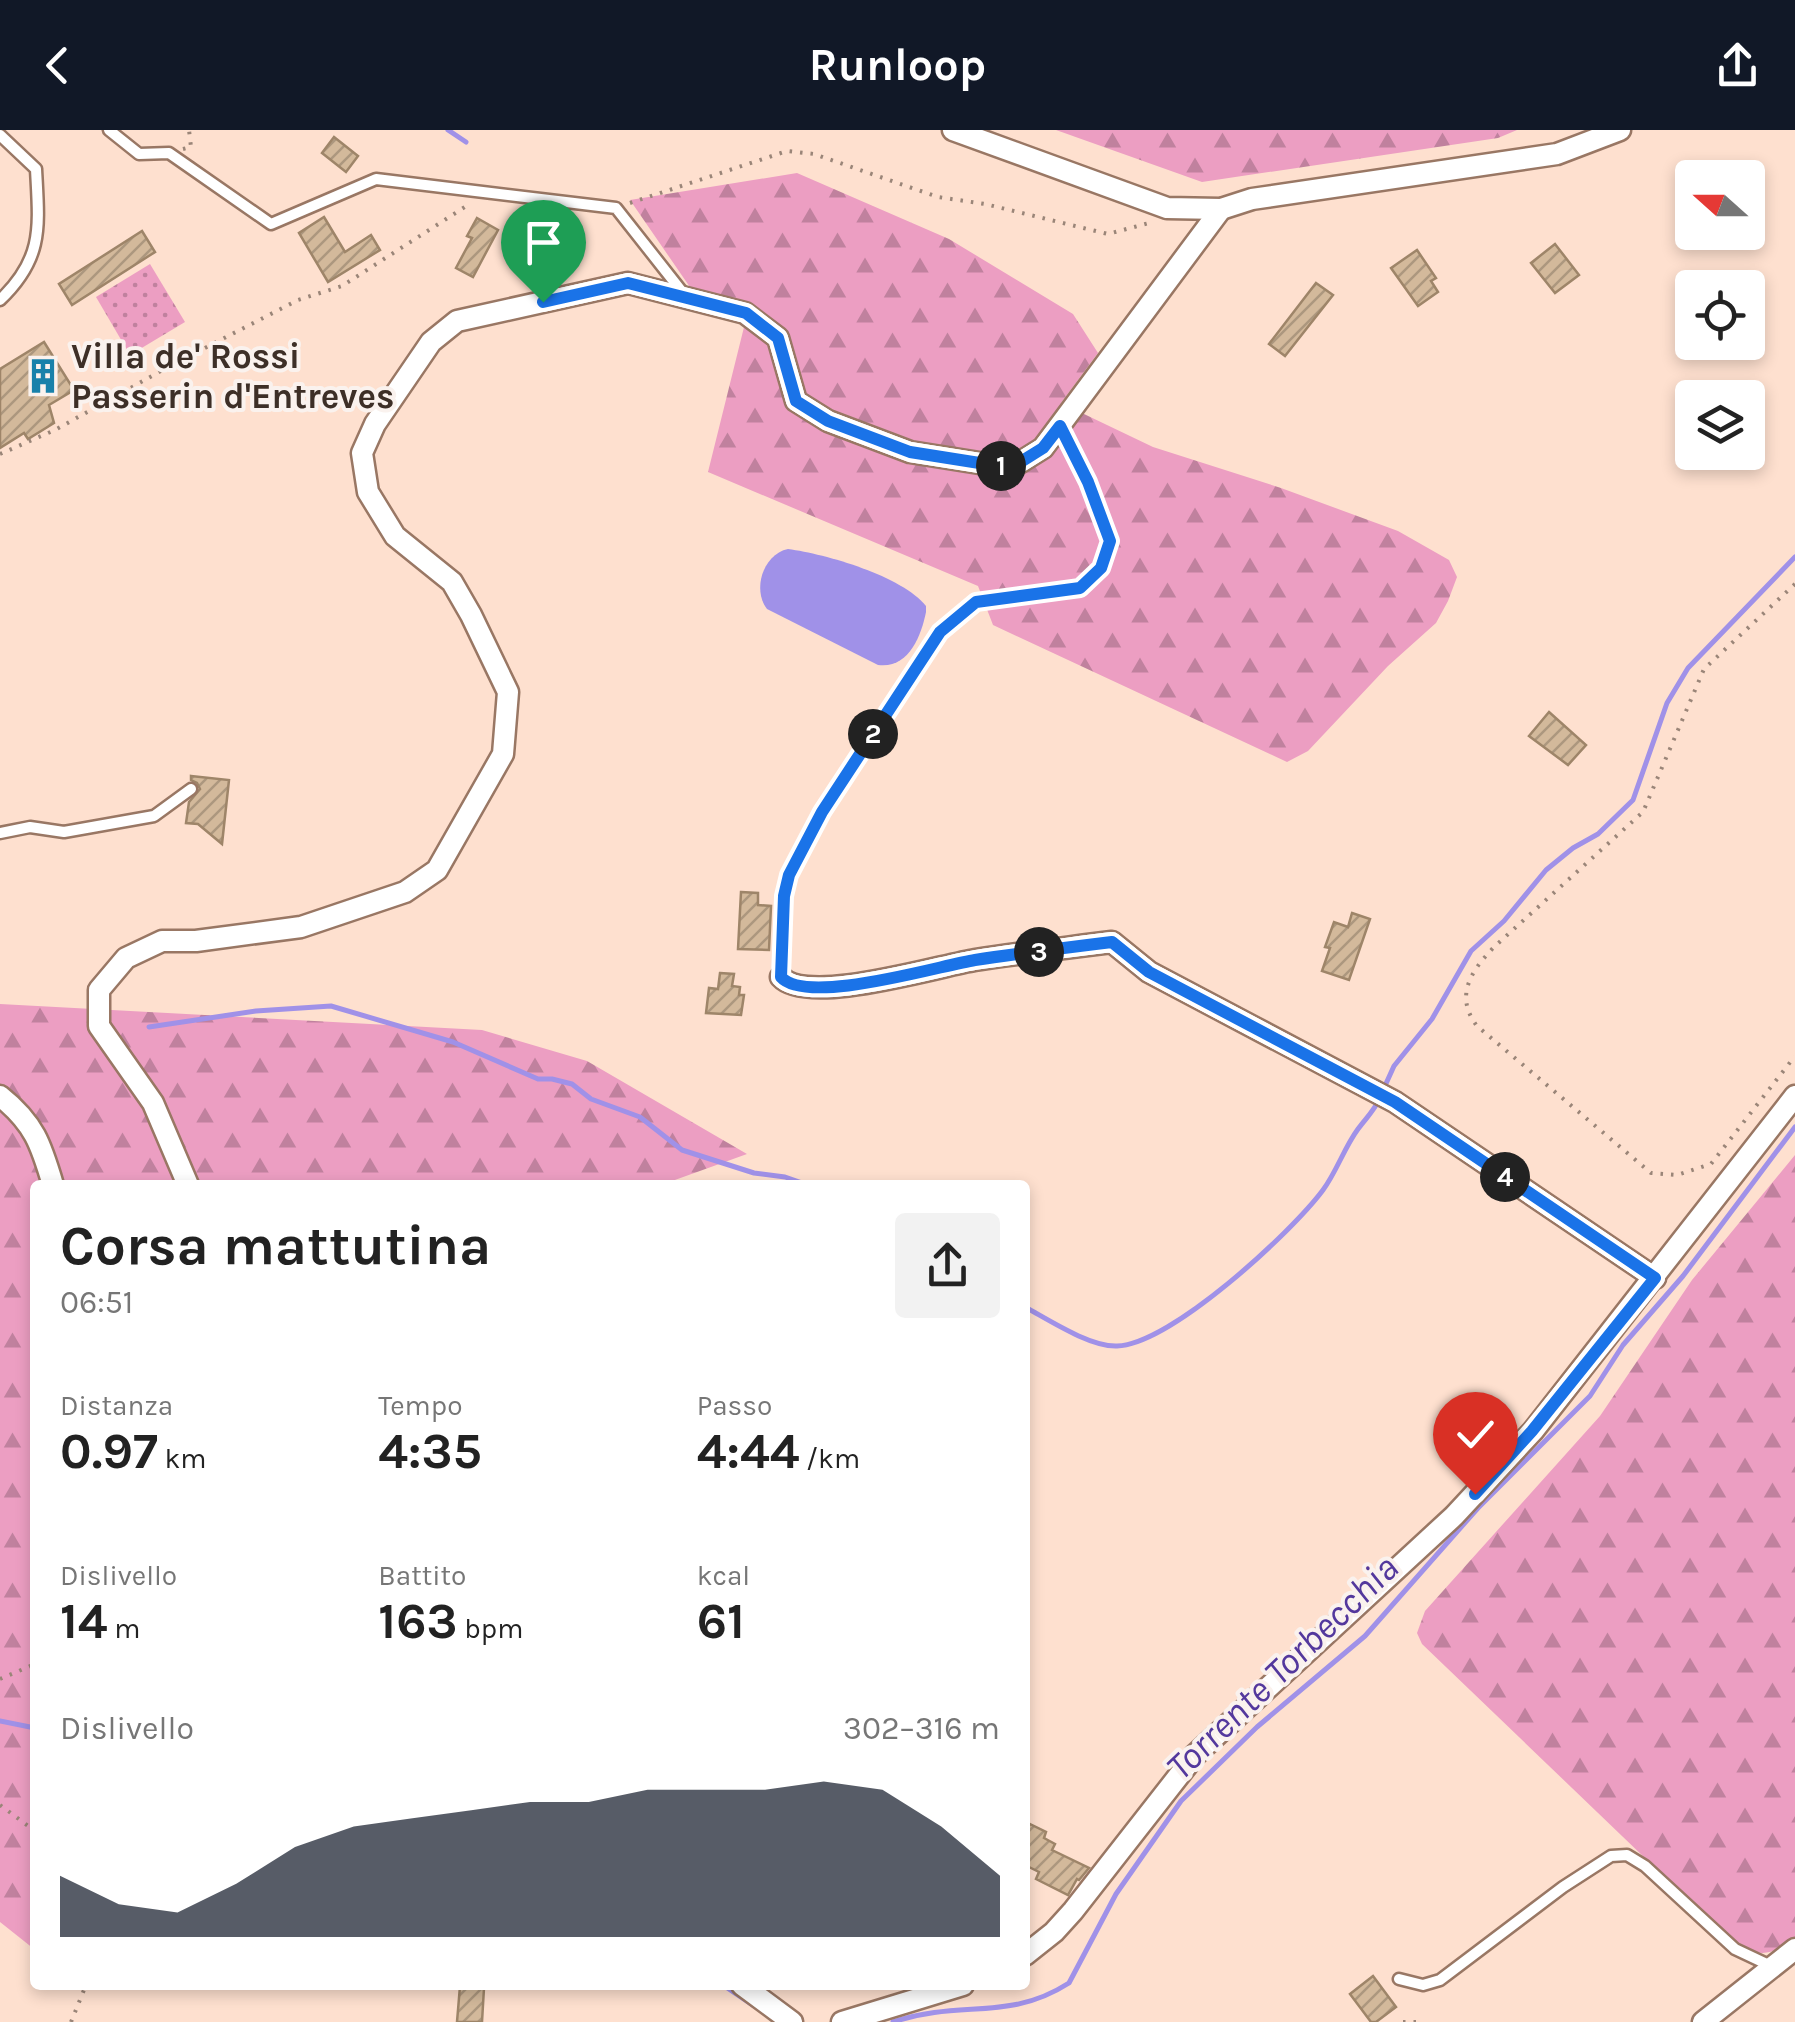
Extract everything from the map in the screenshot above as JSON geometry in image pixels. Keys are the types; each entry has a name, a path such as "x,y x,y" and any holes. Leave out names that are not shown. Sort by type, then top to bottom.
{"street":[{"path":"954,130 1145,202 1192,210 1222,209 1252,200 1557,154 1620,130"},
{"path":"186,1180 153,1103 99,1026 99,990 126,958 162,941 196,941 300,927 405,892 437,870 503,754 508,692 471,616 452,582 395,536 368,492 362,453 376,424 431,342 457,322 628,283 746,313 778,338 796,401 828,421 910,452 1011,468 1043,448 1222,209"},
{"path":"781,977 790,984 853,986 971,960 1112,942 1149,972 1395,1102 1655,1278"},
{"path":"0,1096 20,1112 40,1140 51,1180"},
{"path":"1030,1951 1073,1911 1196,1755 1380,1587 1475,1494 1532,1431 1795,1096"},
{"path":"1703,2022 1795,1949"},
{"path":"749,1990 792,2022"},
{"path":"842,2022 947,1990"}],"lane":[{"path":"110,130 139,154 169,153 271,224 376,179 616,208 686,298"},
{"path":"0,135 36,170 38,208 33,260 0,300"},
{"path":"0,833 30,827 64,832 154,816 191,789"},
{"path":"1399,1979 1423,1985 1440,1980 1563,1888 1611,1856 1627,1854 1736,1949 1772,1966"}],"path":[{"path":"616,208 787,151 814,154 938,198 985,204 1108,234 1192,210"},
{"path":"0,454 56,430 298,300 342,286 488,192"},
{"path":"781,977 784,896 789,875 822,812 940,632 976,602 1080,588 1101,568 1110,541 1088,482 1060,426"},
{"path":"1795,584 1704,669 1643,812 1494,947 1473,972 1464,999 1466,1011 1476,1026 1652,1172 1677,1175 1711,1164 1795,1056"},
{"path":"0,1678 30,1666"},
{"path":"0,1805 30,1827"},
{"path":"71,2022 84,1990"},
{"path":"1402,2022 1416,2022"}],"green space":[{"path":"1056,130 1517,130 1498,138 1202,182"},
{"path":"797,173 949,239 1073,314 1098,353 1061,403 1153,447 1398,531 1449,560 1457,577 1436,623 1388,666 1308,751 1287,762 993,625 978,586 708,472 749,307 694,293 630,200"},
{"path":"150,264 185,322 130,355 96,297"},
{"path":"0,1004 482,1030 587,1061 747,1154 675,1180 30,1180 30,1946 0,1922"},
{"path":"1795,1155 1795,1938 1784,1946 1758,1953 1722,1932 1422,1644 1417,1633 1425,1611 1600,1416 1692,1280"}],"shaded area":[{"path":"788,549 862,568 915,595 926,606 926,612 921,631 905,657 878,665 767,609 760,592 762,574 772,558"}],"building":[{"path":"334,137 358,156 346,172 322,153"},
{"path":"324,217 345,252 371,235 380,250 328,282 299,233"},
{"path":"477,218 498,230 473,277 456,268 472,238 467,236"},
{"path":"142,231 155,252 72,305 59,284"},
{"path":"1555,244 1579,275 1555,293 1531,263"},
{"path":"1417,250 1436,278 1431,281 1438,292 1418,306 1391,268"},
{"path":"1316,283 1333,295 1285,356 1269,344"},
{"path":"44,342 74,390 49,405 54,423 28,439 24,433 0,448 0,369"},
{"path":"1549,712 1586,745 1568,765 1529,736"},
{"path":"191,776 229,780 222,844 198,824 186,823 189,802 200,789"},
{"path":"741,892 758,893 758,905 771,906 769,950 738,949"},
{"path":"1352,913 1370,919 1349,980 1322,971 1334,922 1348,927"},
{"path":"720,973 734,974 732,986 740,987 739,995 744,995 741,1015 706,1013 709,988 718,989"},
{"path":"1030,1824 1046,1832 1044,1838 1055,1844 1052,1850 1089,1868 1068,1895 1036,1879 1039,1872 1030,1868"},
{"path":"1373,1976 1396,2007 1376,2022 1371,2022 1350,1994"},
{"path":"460,1990 484,1990 482,2022 457,2022"}],"waterway":[{"path":"448,130 466,142"},
{"path":"1384,1088 1394,1066 1432,1019 1471,951 1504,921 1546,870 1598,834 1633,800 1667,703 1688,668 1795,557"},
{"path":"149,1027 256,1011 331,1006 453,1042 538,1079 572,1084 591,1099 640,1117 682,1150 754,1173 794,1180"},
{"path":"1030,1310 1070,1332 1106,1345 1140,1340 1167,1327 1258,1258 1307,1209 1328,1183 1353,1136 1380,1098"},
{"name":"Torrente Torbecchia","path":"893,2022 918,2015 1026,2002 1069,1983 1116,1894 1181,1801 1257,1727 1365,1636 1478,1508 1590,1396 1623,1345 1683,1276 1795,1127"},
{"path":"0,1721 30,1727"},
{"path":"730,1990 754,2006"}],"place":[{"name":"Villa de' Rossi Passerin d'Entreves","path":"43,376"}],"route":[{"path":"543,302 628,283 746,313 778,338 796,401 828,421 910,452 1011,468 1043,448 1060,426 1088,482 1110,541 1101,568 1080,588 976,602 940,632 822,812 789,875 784,896 781,977 790,984 853,986 971,960 1112,942 1149,972 1395,1102 1655,1278 1532,1431 1475,1494"}]}
